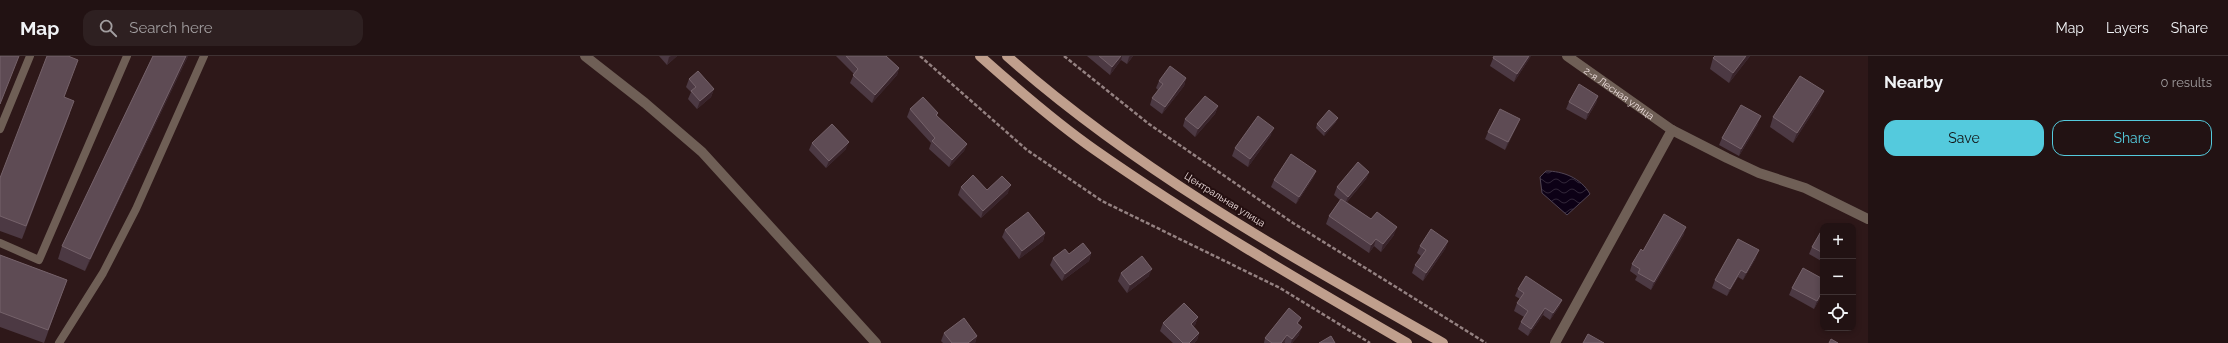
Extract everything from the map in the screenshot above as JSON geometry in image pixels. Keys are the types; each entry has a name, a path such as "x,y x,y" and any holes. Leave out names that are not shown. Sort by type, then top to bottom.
{"main road":[{"path":"980,56 1031,101 1094,150 1320,292 1407,343"},
{"name":"Центральная улица","path":"1008,56 1043,87 1102,134 1160,174 1327,277 1443,343"}],"street":[{"path":"585,56 645,103 702,152 876,343"},
{"name":"2-я Лесная улица","path":"1567,56 1672,130 1759,173 1805,188 1868,219"},
{"path":"1555,343 1672,130"}],"lane":[{"path":"0,129 30,56"},
{"path":"0,243 40,260 127,56"},
{"path":"59,343 103,273 136,209 204,56"}],"path":[{"path":"920,56 1027,150 1102,201 1280,288 1370,343"},
{"path":"1064,56 1156,129 1293,223 1486,343"}],"water":[{"path":"1546,171 1559,172 1571,176 1582,184 1590,194 1567,215 1542,193 1540,177"}],"building":[{"path":"0,56 19,56 0,104"},
{"path":"47,56 68,56 78,60 64,97 74,101 26,226 0,216 0,178"},
{"path":"153,56 186,56 90,259 62,246"},
{"path":"846,56 886,56 899,68 875,95 853,75 858,69"},
{"path":"1099,56 1121,56 1112,67"},
{"path":"1494,56 1529,56 1517,74 1493,58"},
{"path":"1715,56 1746,56 1733,73 1713,58"},
{"path":"1170,66 1186,78 1165,107 1152,98 1163,84 1159,81"},
{"path":"698,71 714,89 700,101 691,91 696,87 689,79"},
{"path":"1800,76 1824,91 1797,133 1773,117"},
{"path":"1579,84 1598,96 1588,113 1569,102"},
{"path":"1205,96 1218,106 1198,129 1185,119"},
{"path":"923,97 938,113 936,115 967,144 952,160 932,141 935,138 910,109"},
{"path":"1741,105 1761,116 1741,149 1722,138"},
{"path":"1500,109 1520,119 1508,142 1488,132"},
{"path":"1329,110 1338,118 1325,132 1317,124"},
{"path":"1258,116 1274,128 1250,159 1235,148"},
{"path":"832,124 849,142 829,161 812,143"},
{"path":"1291,154 1316,171 1299,197 1274,180"},
{"path":"1358,162 1369,172 1348,197 1337,187"},
{"path":"973,175 987,190 1002,176 1011,185 983,211 961,187"},
{"path":"1341,199 1371,219 1377,212 1397,227 1383,244 1376,239 1371,245 1329,216"},
{"path":"1028,212 1045,233 1022,251 1005,230"},
{"path":"1664,214 1686,227 1654,282 1638,273 1640,269 1632,264 1641,249 1643,251"},
{"path":"1431,229 1448,241 1426,273 1415,265 1426,250 1420,246"},
{"path":"1820,233 1820,251 1812,247"},
{"path":"1738,239 1759,250 1746,273 1741,270 1730,289 1715,280"},
{"path":"1083,243 1091,253 1065,274 1053,258 1065,249 1069,254"},
{"path":"0,255 67,280 48,330 0,312"},
{"path":"1142,256 1152,269 1130,285 1121,273"},
{"path":"1803,268 1820,277 1820,296 1817,301 1792,288"},
{"path":"1526,276 1562,300 1553,313 1545,308 1531,329 1521,322 1528,311 1517,303 1524,293 1518,289"},
{"path":"1184,303 1198,317 1191,324 1199,333 1189,343 1183,343 1163,323"},
{"path":"1289,308 1301,318 1297,323 1302,327 1292,339 1287,335 1281,343 1272,343 1265,338"},
{"path":"964,318 977,336 968,343 952,343 944,333"},
{"path":"1588,334 1604,343 1583,343"},
{"path":"1331,336 1335,343 1319,343"},
{"path":"1831,339 1838,343 1829,343"}]}
